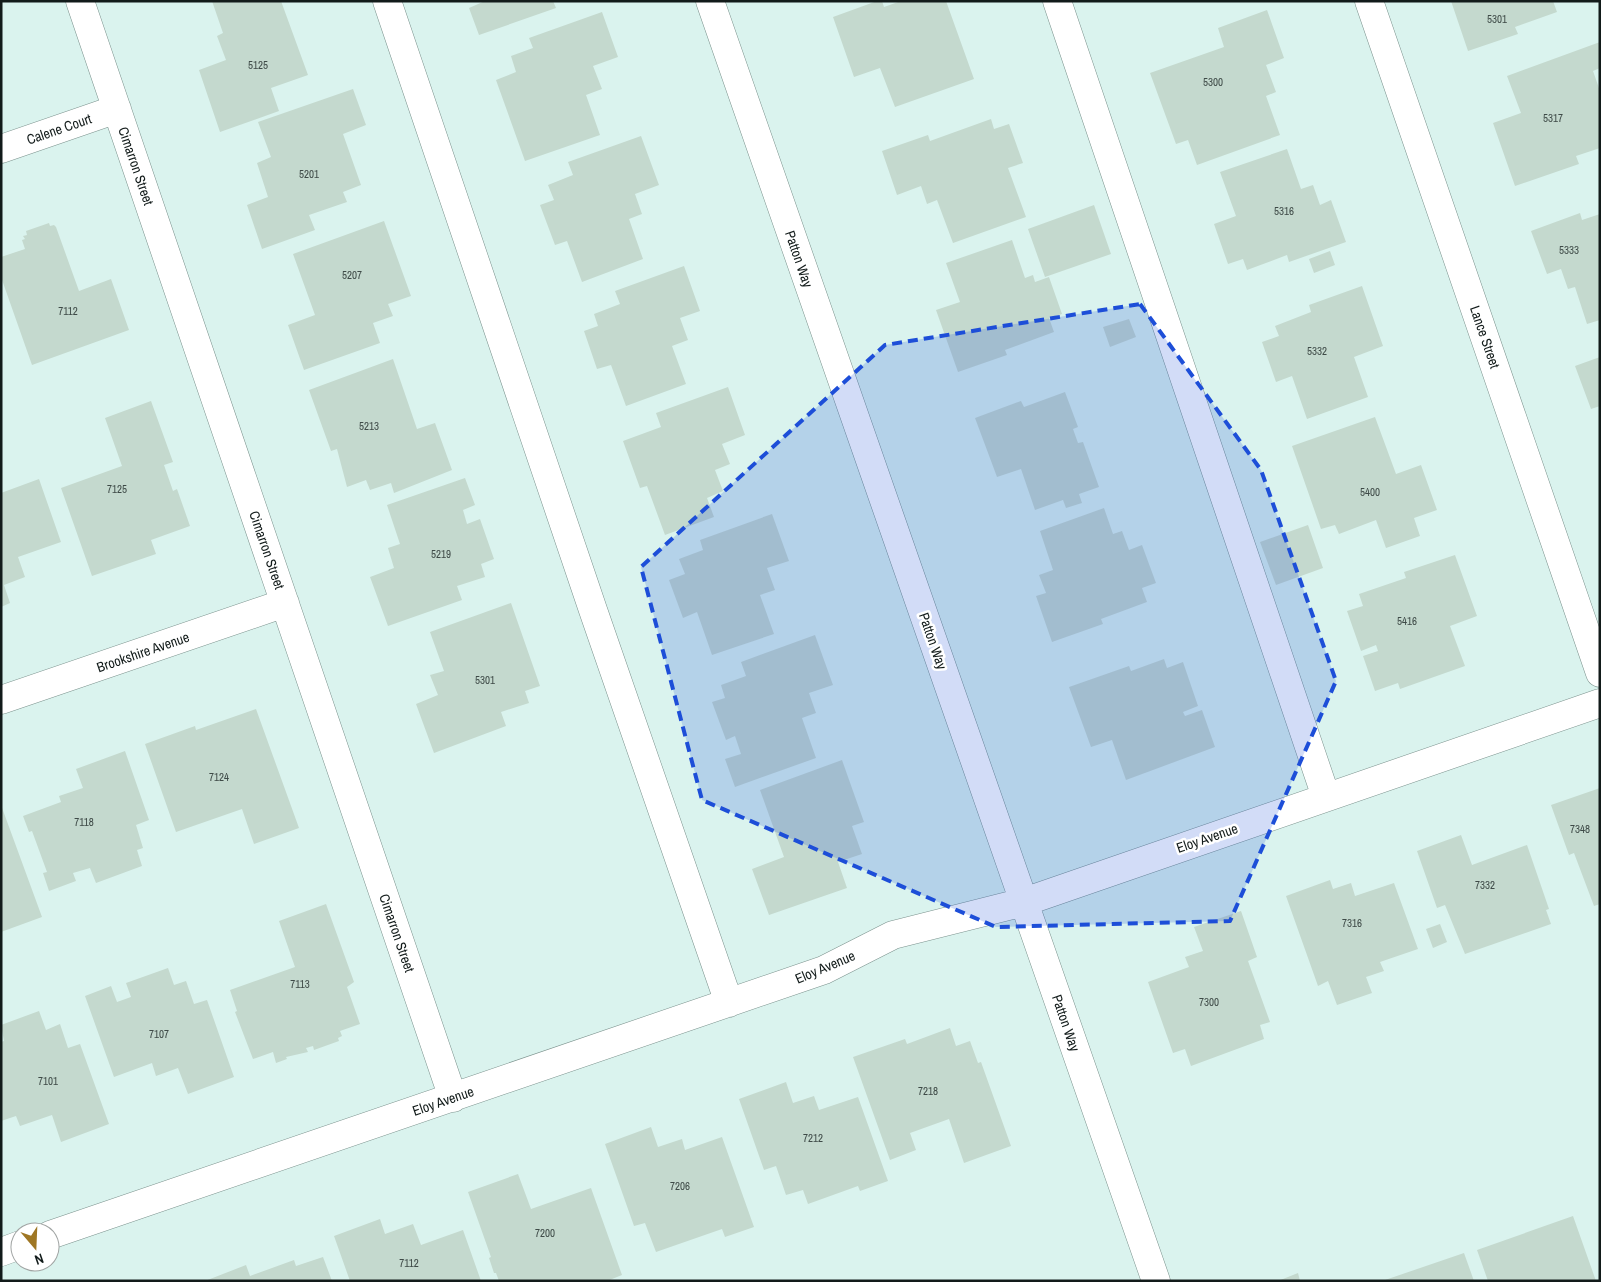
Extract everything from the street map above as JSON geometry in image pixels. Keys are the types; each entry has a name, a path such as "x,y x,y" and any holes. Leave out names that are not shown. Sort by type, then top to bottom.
{"street":[{"name":"Cimarron Street","path":"80,1 453,1098"},
{"path":"387,1 593,610 730,1003"},
{"name":"Patton Way","path":"710,1 1156,1281"},
{"path":"1057,1 1326,797"},
{"name":"Lance Street","path":"1369,1 1600,673"},
{"name":"Calene Court","path":"1,149 117,109"},
{"name":"Brookshire Avenue","path":"1,700 285,603"},
{"name":"Eloy Avenue","path":"60,1232 824,970 893,935 1024,902 1600,703"}],"highlighted area":[{"path":"1140,304 1261,470 1336,681 1230,921 996,927 702,800 641,567 885,345"}],"building":[{"path":"212,1 281,1 308,75 271,88 279,111 220,132 199,70 226,60 217,36 223,33"},
{"path":"485,1 553,1 556,8 479,35 469,8"},
{"path":"877,1 882,1 884,7 901,1 946,1 974,79 895,107 880,68 854,77 833,17"},
{"path":"1451,1 1553,1 1557,12 1515,27 1518,34 1468,51"},
{"path":"1267,10 1284,58 1266,65 1276,92 1266,96 1280,135 1197,165 1188,140 1176,144 1150,73 1224,47 1218,28"},
{"path":"602,12 618,57 593,66 602,89 586,95 600,135 525,161 496,80 516,72 511,56 533,48 529,38"},
{"path":"1600,42 1600,68 1593,71 1600,91 1600,148 1576,156 1579,164 1515,186 1493,123 1521,113 1507,76"},
{"path":"353,89 366,125 343,134 361,185 343,192 347,202 309,215 315,230 262,249 247,205 268,197 257,163 271,157 258,122"},
{"path":"991,119 994,129 1009,124 1023,163 1008,168 1026,217 953,243 937,200 927,204 921,186 897,195 882,151 928,135 930,141"},
{"path":"641,136 659,185 635,194 642,214 629,219 643,259 582,282 567,241 555,245 540,205 554,200 548,185 573,175 568,162"},
{"path":"1287,149 1301,189 1313,185 1320,205 1331,200 1346,242 1289,262 1287,255 1247,270 1243,259 1228,264 1214,224 1236,216 1220,172"},
{"path":"1094,205 1111,254 1045,277 1028,229"},
{"path":"1580,213 1582,220 1600,214 1600,320 1587,324 1575,287 1568,289 1561,269 1547,274 1531,231"},
{"path":"384,221 411,296 388,304 393,316 373,323 380,343 304,370 288,325 315,315 293,254"},
{"path":"49,223 50,226 54,225 56,227 79,291 111,279 129,330 32,365 1,277 1,257 25,249 22,240 25,239 23,236 27,235 26,231"},
{"path":"1012,240 1025,278 1033,275 1035,282 1049,277 1062,314 1049,318 1054,332 1005,350 1007,355 958,372 936,310 960,302 946,263"},
{"path":"1330,251 1335,265 1314,273 1309,259"},
{"path":"684,266 700,311 680,318 688,340 672,346 686,384 626,406 611,365 597,369 584,331 598,326 594,314 620,304 615,291"},
{"path":"1362,286 1383,346 1354,357 1368,397 1307,419 1292,376 1276,382 1262,342 1279,336 1275,326 1311,312 1309,305"},
{"path":"1129,319 1136,337 1110,347 1103,327"},
{"path":"1600,357 1600,406 1591,409 1575,366"},
{"path":"393,359 417,429 435,423 452,470 394,493 391,483 370,490 366,480 347,487 337,449 331,451 309,390"},
{"path":"728,387 745,435 722,444 730,464 715,470 723,491 707,498 714,517 665,535 647,486 640,488 623,441 661,427 656,413"},
{"path":"1065,392 1078,427 1073,429 1078,443 1083,442 1099,487 1079,494 1082,503 1066,508 1063,500 1035,510 1021,469 997,477 975,418 1021,401 1024,407"},
{"path":"151,401 173,462 164,465 173,491 177,489 190,526 151,540 156,554 92,576 61,488 122,466 105,418"},
{"path":"1375,417 1396,474 1421,465 1437,510 1414,518 1420,536 1386,548 1376,520 1339,534 1335,525 1321,529 1292,446"},
{"path":"465,478 475,505 463,510 467,524 480,519 494,559 481,564 485,577 457,586 462,600 388,626 370,577 394,568 388,548 400,544 387,505"},
{"path":"39,479 61,542 18,557 25,577 4,585 10,603 1,607 1,493"},
{"path":"1104,508 1113,534 1122,531 1129,550 1142,545 1156,583 1142,588 1147,602 1101,619 1103,624 1052,642 1036,596 1046,593 1039,575 1053,570 1040,531"},
{"path":"772,514 789,561 767,568 775,590 760,595 774,634 712,655 697,612 683,618 669,580 685,574 679,559 703,550 700,540"},
{"path":"1308,525 1323,568 1276,585 1260,542"},
{"path":"1455,555 1477,616 1450,626 1465,666 1400,689 1398,683 1375,691 1363,656 1378,651 1376,645 1361,651 1347,611 1363,606 1359,594 1406,578 1404,572"},
{"path":"511,603 540,686 525,691 529,703 501,712 506,726 434,753 416,704 438,695 430,675 444,671 430,632"},
{"path":"815,635 833,685 809,693 816,713 802,718 816,758 735,787 725,759 741,754 735,736 726,740 712,702 725,698 721,685 746,676 741,662"},
{"path":"1164,659 1167,668 1183,662 1198,706 1183,712 1185,716 1202,710 1215,747 1126,780 1112,740 1091,747 1069,687 1129,666 1131,671"},
{"path":"256,709 299,828 254,844 242,809 176,832 145,744 195,726 196,730"},
{"path":"125,751 149,820 136,825 143,848 137,850 142,866 96,883 90,868 73,873 76,881 49,891 43,873 47,872 32,831 29,832 23,816 61,802 59,796 83,788 76,769"},
{"path":"842,760 864,822 852,826 862,854 838,862 847,888 769,915 752,869 784,857 760,790"},
{"path":"1600,788 1600,904 1594,906 1574,853 1569,855 1551,805"},
{"path":"1,805 42,917 1,932"},
{"path":"1461,835 1472,865 1527,845 1549,909 1546,910 1551,924 1465,954 1445,905 1437,908 1417,851"},
{"path":"1330,880 1333,889 1351,883 1355,896 1394,883 1418,949 1380,962 1384,971 1366,977 1372,993 1337,1005 1328,981 1318,986 1286,896"},
{"path":"326,904 354,982 347,987 360,1024 340,1031 342,1036 338,1038 339,1041 314,1050 313,1046 306,1048 308,1052 286,1057 287,1059 276,1063 273,1052 253,1059 235,1012 237,1011 230,990 295,967 279,921"},
{"path":"1241,911 1257,957 1248,961 1270,1022 1260,1025 1264,1039 1191,1066 1185,1049 1173,1053 1148,982 1189,967 1185,957 1203,951 1194,927"},
{"path":"1440,924 1447,942 1433,948 1426,929"},
{"path":"168,968 174,985 186,981 194,1004 207,1000 234,1077 188,1094 178,1068 156,1076 152,1063 114,1077 85,996 111,986 117,1002 131,997 126,983"},
{"path":"39,1011 46,1030 60,1024 68,1048 80,1044 109,1124 61,1142 52,1115 20,1126 16,1116 1,1121 1,1042 4,1041 1,1025"},
{"path":"950,1028 956,1046 970,1041 978,1063 981,1062 1011,1146 964,1163 949,1119 910,1133 916,1150 890,1160 853,1057 905,1039 907,1044"},
{"path":"786,1082 793,1103 814,1096 819,1110 858,1097 888,1181 860,1191 858,1186 808,1204 803,1190 786,1195 776,1166 764,1170 739,1099"},
{"path":"651,1127 658,1147 682,1139 685,1150 722,1137 754,1227 725,1237 722,1229 656,1252 645,1223 634,1226 605,1144"},
{"path":"518,1174 531,1209 591,1188 622,1275 607,1281 499,1281 496,1273 494,1273 489,1258 491,1257 468,1192"},
{"path":"1573,1216 1596,1281 1488,1281 1477,1250"},
{"path":"380,1219 385,1234 413,1224 421,1245 463,1230 481,1281 350,1281 334,1236"},
{"path":"1464,1253 1474,1281 1385,1281 1385,1280"},
{"path":"323,1257 332,1281 205,1281 246,1265 250,1276 294,1260 296,1266"},
{"path":"1298,1273 1300,1281 1278,1281"}]}
